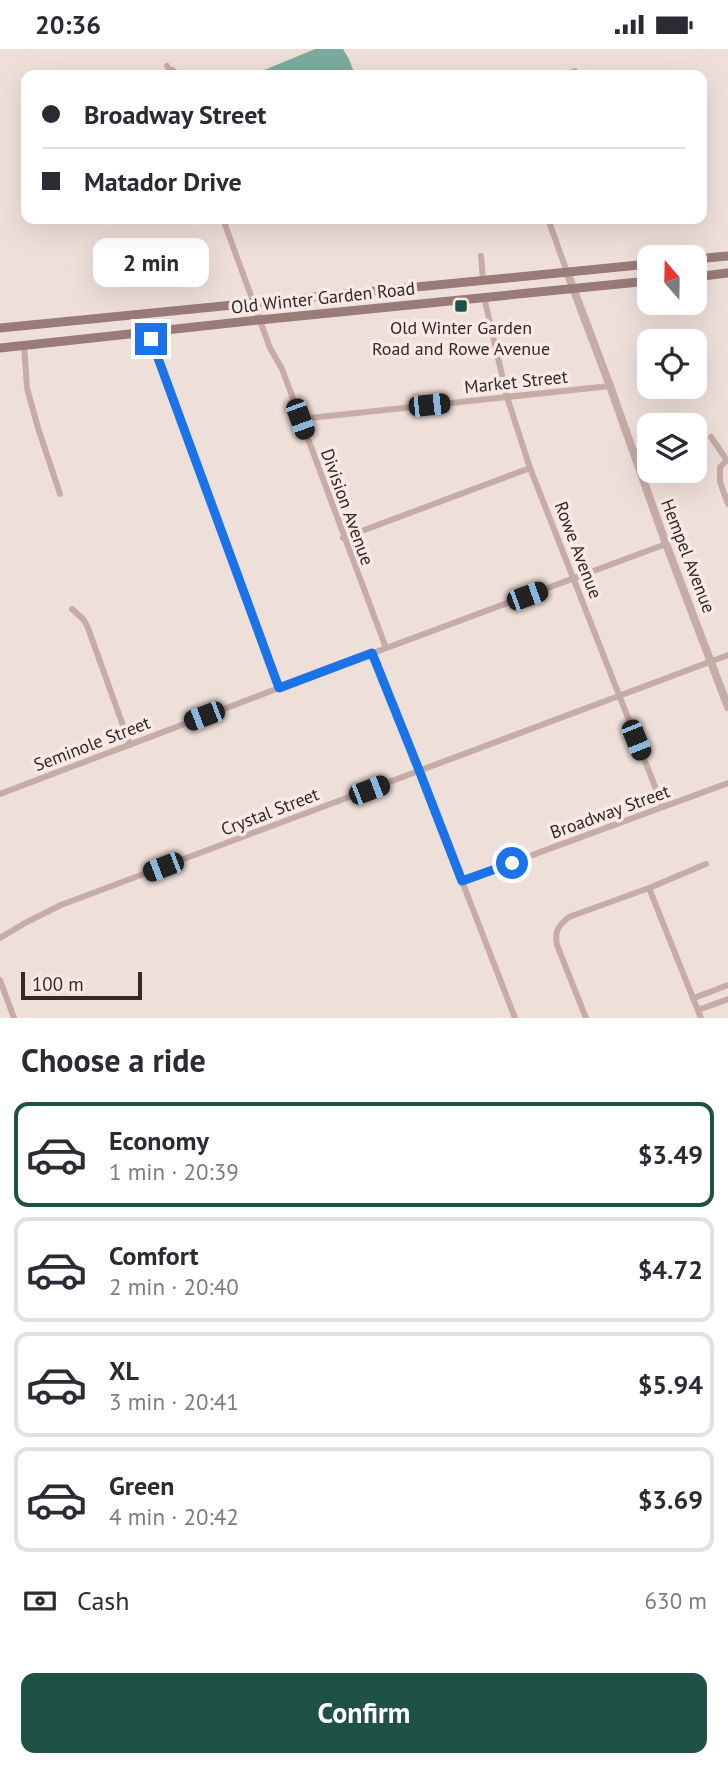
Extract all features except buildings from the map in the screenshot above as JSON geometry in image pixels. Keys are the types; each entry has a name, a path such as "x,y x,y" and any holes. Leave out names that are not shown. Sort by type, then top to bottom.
{"main road":[{"path":"707,258 728,256"},
{"name":"Old Winter Garden Road","path":"0,328 637,265"},
{"path":"707,276 728,274"},
{"name":"Old Winter Garden Road","path":"0,348 637,282"}],"street":[{"name":"Division Avenue","path":"225,224 259,320 282,369 386,648"},
{"name":"Hempel Avenue","path":"550,224 728,707"},
{"path":"481,256 483,280"},
{"name":"Rowe Avenue","path":"484,297 507,397 530,468 663,807"},
{"path":"149,331 279,688"},
{"path":"24,345 27,388 60,493"},
{"name":"Market Street","path":"300,419 610,386"},
{"path":"711,437 727,459 720,467 720,482 728,504"},
{"path":"343,538 530,468"},
{"name":"Seminole Street","path":"0,794 666,544"},
{"path":"72,609 88,628 130,745"},
{"path":"372,653 515,1018"},
{"name":"Crystal Street","path":"0,938 61,905 728,655"},
{"name":"Broadway Street","path":"462,881 728,783"},
{"path":"586,1018 557,944 555,936 559,925 569,917 706,864"},
{"path":"649,888 701,1018"},
{"path":"0,980 14,1018"},
{"path":"694,998 728,985"},
{"path":"698,1010 728,999"}],"water":[{"path":"315,49 343,49 353,70 264,70"}],"place":[{"name":"Old Winter Garden Road and Rowe Avenue","path":"461,306"}],"route":[{"path":"151,339 279,688 372,653 462,881 512,863"}]}
